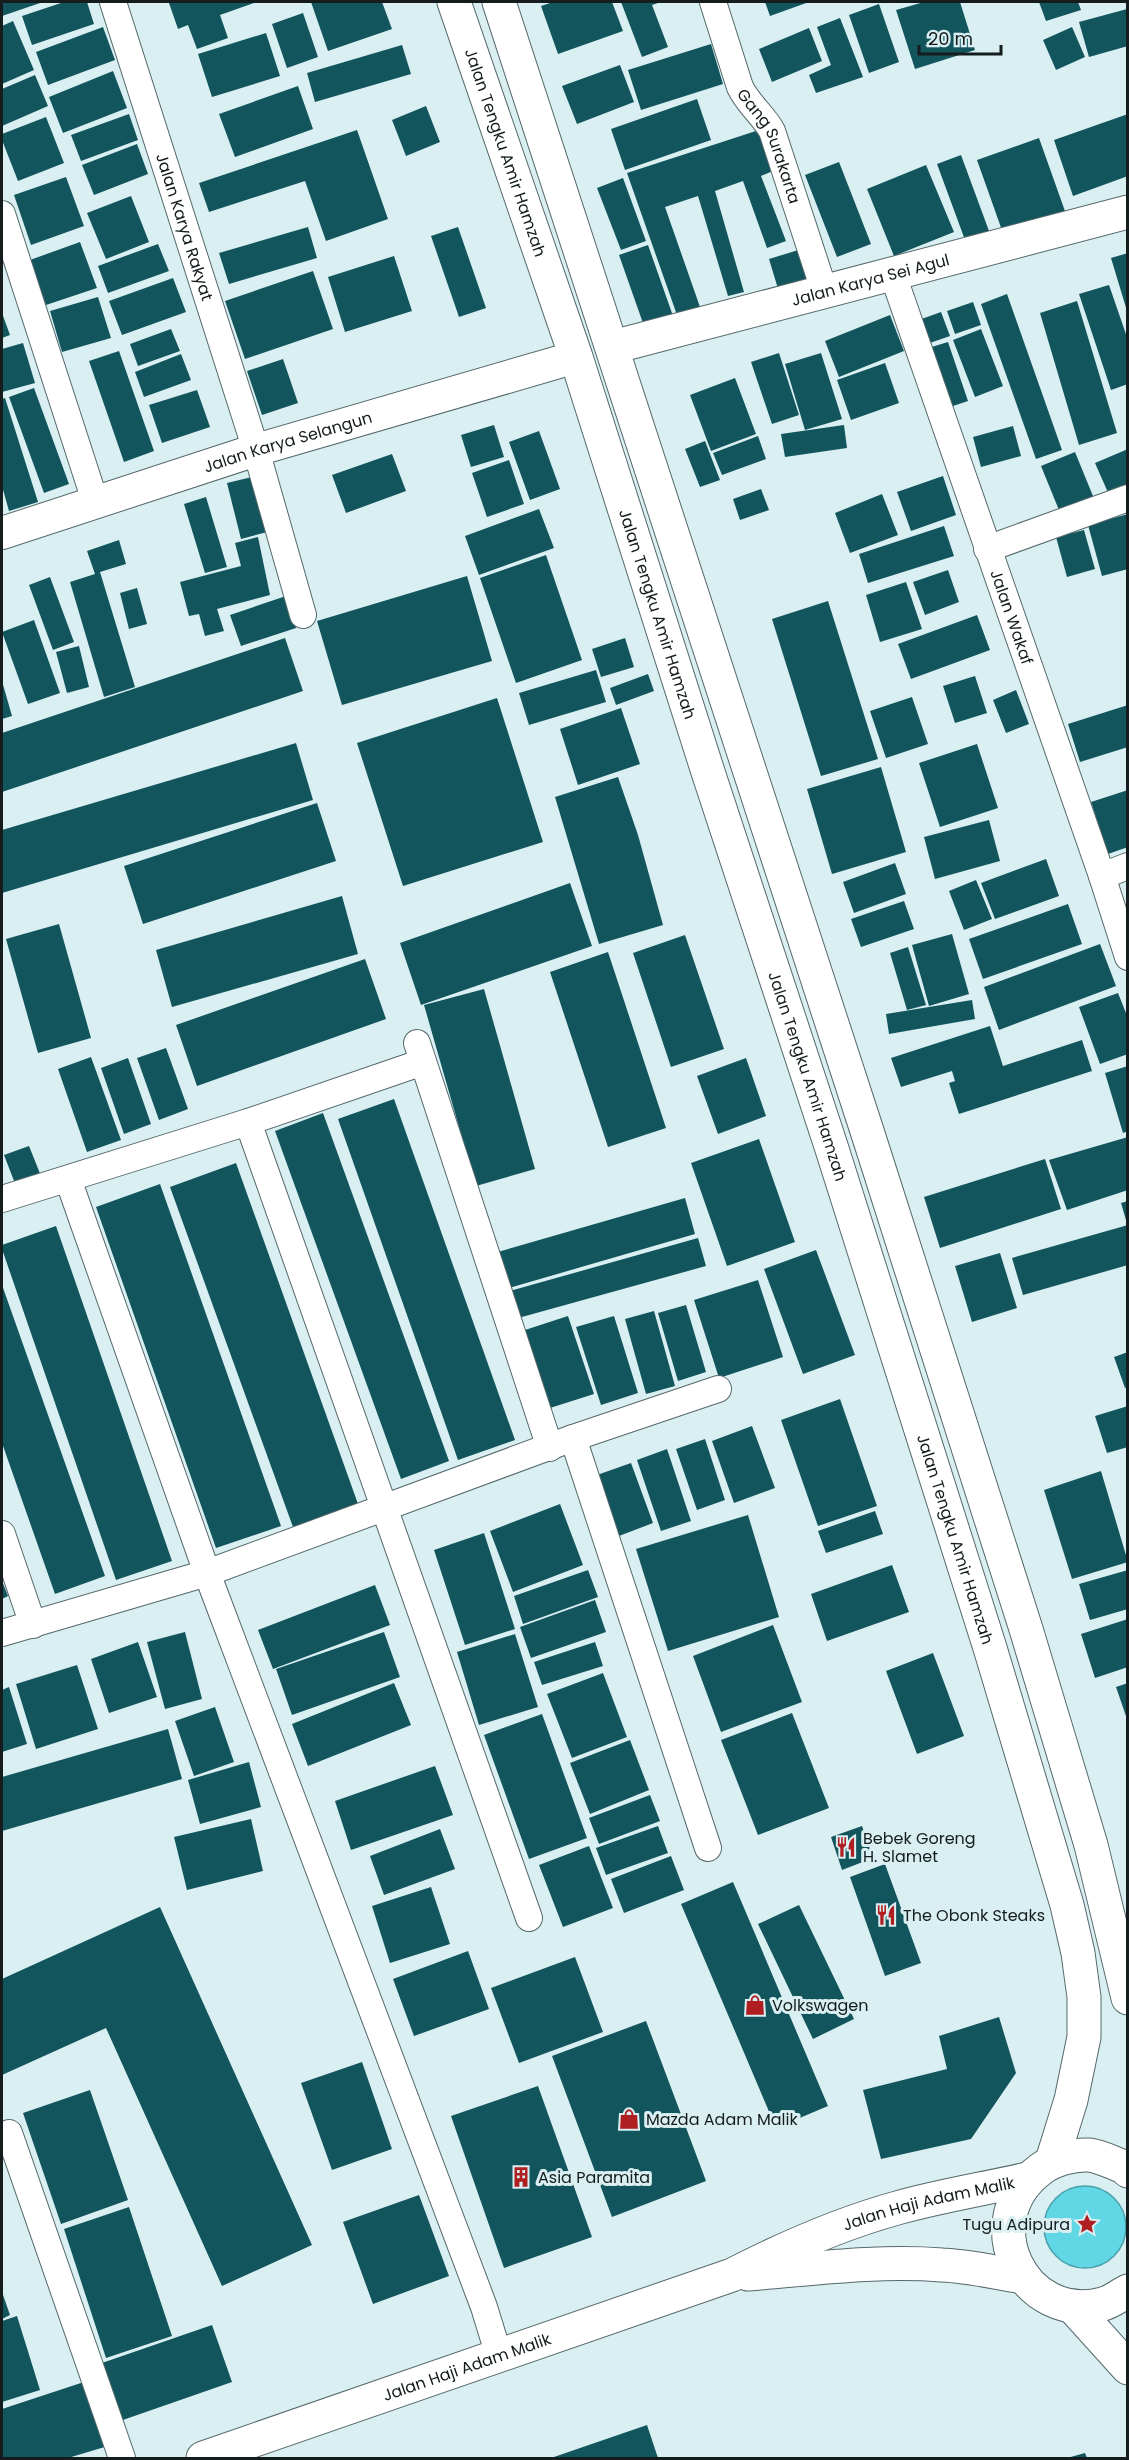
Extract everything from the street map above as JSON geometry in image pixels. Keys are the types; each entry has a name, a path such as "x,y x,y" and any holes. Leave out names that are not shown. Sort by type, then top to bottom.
{"main road":[{"name":"Jalan Tengku Amir Hamzah","path":"454,2 576,357 719,808 831,1146 990,1647 1067,1905 1078,1953 1084,1997 1084,2037 1071,2100 1039,2170 1013,2202 1007,2228 1011,2254 1024,2277"},
{"path":"500,2 868,1134 1026,1629 1090,1845 1128,1998"},
{"name":"Jalan Karya Sei Agul","path":"613,347 1128,212"},
{"path":"831,1146 868,1134"},
{"name":"Jalan Haji Adam Malik","path":"203,2458 732,2275 788,2247 897,2208 1089,2155 1124,2167 1128,2171"},
{"name":"Jalan Haji Adam Malik","path":"732,2275 854,2265 899,2264 943,2265 1024,2277"},
{"path":"1024,2277 1045,2296 1072,2306 1103,2304 1128,2291"},
{"path":"1072,2306 1128,2368"}],"street":[{"name":"Jalan Karya Rakyat","path":"113,2 256,450 303,615"},
{"name":"Gang Surakarta","path":"713,2 740,87 746,99 764,118 772,131 825,293"},
{"path":"2,214 95,501"},
{"name":"Jalan Wakaf","path":"893,275 1102,876 1128,957"},
{"name":"Jalan Karya Selangun","path":"2,533 256,450 576,357"},
{"path":"987,549 1128,498"},
{"path":"1102,876 1128,866"},
{"path":"2,1199 248,1122 420,1053 550,1448"},
{"path":"248,1122 383,1510 529,1918"},
{"path":"68,1179 207,1573 500,2356"},
{"path":"2,1633 207,1573 573,1438 718,1389"},
{"path":"573,1438 708,1848"},
{"path":"2,1534 33,1624"},
{"path":"9,2133 122,2458"}],"water":[{"path":"1085,2186 1101,2189 1114,2198 1123,2211 1126,2227 1123,2243 1114,2256 1101,2265 1085,2268 1069,2265 1056,2256 1047,2243 1044,2227 1047,2211 1056,2198 1069,2189"}],"building":[{"path":"2,2 43,2 2,16"},
{"path":"64,2 87,2 94,24 32,45 22,16"},
{"path":"257,2 220,15 228,38 197,49 188,25 178,29 169,3"},
{"path":"311,2 382,2 392,29 328,51"},
{"path":"553,2 612,2 623,31 558,54 541,6"},
{"path":"621,2 661,2 652,5 668,47 642,57"},
{"path":"765,2 809,2 770,16"},
{"path":"924,2 960,2 975,50 915,69 896,10"},
{"path":"1039,2 1078,2 1081,10 1046,21"},
{"path":"879,4 899,62 869,73 849,15"},
{"path":"1127,9 1128,46 1089,57 1079,22"},
{"path":"303,13 318,57 287,68 272,24"},
{"path":"840,18 863,77 816,93 809,75 831,65 817,27"},
{"path":"13,21 34,70 2,84 2,26"},
{"path":"103,27 115,60 48,85 36,52"},
{"path":"1072,27 1085,57 1056,70 1043,40"},
{"path":"809,28 822,61 772,82 759,49"},
{"path":"266,33 280,76 212,97 198,54"},
{"path":"711,44 723,84 641,110 628,70"},
{"path":"402,45 411,74 315,102 307,73"},
{"path":"620,65 634,102 577,124 562,86"},
{"path":"113,71 127,108 63,133 49,97"},
{"path":"35,75 48,106 2,126 2,89"},
{"path":"298,86 313,129 235,157 219,114"},
{"path":"697,99 711,140 625,170 611,129"},
{"path":"426,106 440,142 406,156 392,120"},
{"path":"129,114 138,140 81,161 71,135"},
{"path":"1128,114 1128,176 1073,196 1054,140"},
{"path":"46,117 64,163 18,181 2,140 2,134"},
{"path":"357,130 388,219 326,241 305,181 209,212 199,183"},
{"path":"759,130 773,171 761,176 786,241 767,248 743,181 715,191 744,292 728,296 698,196 665,207 700,307 677,315 627,173"},
{"path":"1039,138 1066,214 1004,236 977,160"},
{"path":"137,144 148,174 94,195 82,165"},
{"path":"961,155 989,231 965,240 937,164"},
{"path":"839,162 871,244 837,257 805,175"},
{"path":"926,165 954,232 894,256 867,189"},
{"path":"66,177 84,226 31,245 14,195"},
{"path":"623,178 646,241 621,250 597,188"},
{"path":"131,196 149,242 106,259 87,213"},
{"path":"308,227 317,258 229,284 219,253"},
{"path":"458,227 486,308 459,317 431,236"},
{"path":"80,242 97,288 46,305 30,260"},
{"path":"158,244 169,271 108,293 98,266"},
{"path":"648,245 673,316 644,326 619,255"},
{"path":"805,248 815,281 779,292 769,259"},
{"path":"1128,253 1128,311 1127,311 1111,258"},
{"path":"394,256 412,311 345,332 328,277"},
{"path":"313,271 333,329 245,359 225,301"},
{"path":"173,278 186,312 122,335 109,301"},
{"path":"1109,285 1128,340 1128,384 1111,390 1079,294"},
{"path":"1007,294 1062,450 1036,459 981,304"},
{"path":"98,297 111,338 62,352 50,311"},
{"path":"1077,301 1117,433 1079,445 1040,313"},
{"path":"973,302 981,325 955,334 947,311"},
{"path":"941,312 950,336 924,345 916,321"},
{"path":"2,313 10,335 2,338"},
{"path":"890,315 904,351 839,377 825,341"},
{"path":"171,329 180,351 138,366 130,344"},
{"path":"981,329 1003,386 975,397 953,340"},
{"path":"948,342 968,401 944,409 925,349"},
{"path":"23,343 35,383 2,392 2,349"},
{"path":"119,351 154,451 124,462 89,361"},
{"path":"779,353 799,415 772,424 751,362"},
{"path":"821,353 842,419 805,430 785,364"},
{"path":"181,354 191,380 144,397 135,372"},
{"path":"283,359 298,403 262,415 247,371"},
{"path":"885,363 899,403 851,420 837,380"},
{"path":"735,378 756,434 711,451 690,395"},
{"path":"34,388 69,484 44,493 9,397"},
{"path":"197,390 210,427 162,443 149,405"},
{"path":"5,398 38,502 9,511 2,486 2,399"},
{"path":"494,425 504,457 471,467 461,435"},
{"path":"844,425 847,448 785,457 781,434"},
{"path":"1013,426 1021,456 981,467 973,437"},
{"path":"539,431 560,489 530,500 509,442"},
{"path":"758,436 766,459 722,475 713,453"},
{"path":"705,441 720,480 700,487 685,449"},
{"path":"1128,449 1128,490 1110,497 1095,463"},
{"path":"1075,452 1095,501 1061,515 1041,466"},
{"path":"392,454 406,491 346,513 332,475"},
{"path":"509,460 524,504 487,517 472,473"},
{"path":"943,476 956,515 911,531 897,492"},
{"path":"252,477 267,532 241,539 227,483"},
{"path":"761,489 769,510 740,520 733,499"},
{"path":"882,494 898,535 850,553 835,513"},
{"path":"206,497 227,567 205,573 184,504"},
{"path":"539,509 554,548 479,575 465,536"},
{"path":"1128,514 1128,569 1102,576 1088,525"},
{"path":"944,526 954,556 868,583 859,554"},
{"path":"1084,530 1095,569 1067,577 1056,537"},
{"path":"258,537 270,595 217,609 224,631 205,636 199,614 189,616 180,582 241,566 235,543"},
{"path":"119,540 126,564 100,572 135,687 104,697 70,582 95,574 87,551"},
{"path":"546,555 582,660 516,683 480,578"},
{"path":"948,570 959,602 925,615 913,582"},
{"path":"467,576 492,661 342,705 317,621"},
{"path":"50,577 74,642 53,650 29,585"},
{"path":"906,582 922,629 880,642 866,595"},
{"path":"137,588 147,624 129,629 120,593"},
{"path":"286,596 296,628 241,646 230,615"},
{"path":"828,601 878,759 821,776 772,619"},
{"path":"977,615 990,650 911,679 898,644"},
{"path":"34,620 60,693 28,704 2,632"},
{"path":"285,638 303,691 2,792 2,733"},
{"path":"625,638 634,667 601,677 592,649"},
{"path":"79,646 89,687 67,693 56,652"},
{"path":"596,670 606,702 529,725 519,693"},
{"path":"648,674 654,691 616,705 610,688"},
{"path":"975,676 987,713 955,723 943,686"},
{"path":"2,681 12,716 2,719"},
{"path":"1016,690 1029,724 1006,733 993,700"},
{"path":"912,697 928,744 886,758 870,711"},
{"path":"497,698 543,842 403,886 357,743"},
{"path":"1128,705 1128,747 1080,762 1068,724"},
{"path":"621,708 640,764 578,785 560,729"},
{"path":"296,743 313,800 2,893 2,830"},
{"path":"977,744 998,808 940,827 919,763"},
{"path":"881,767 906,852 832,874 807,789"},
{"path":"618,777 638,835 663,925 599,944 555,797"},
{"path":"1128,790 1128,847 1108,854 1091,802"},
{"path":"317,803 336,861 143,924 124,866"},
{"path":"989,820 1000,861 935,879 924,837"},
{"path":"1046,859 1059,896 995,919 981,883"},
{"path":"895,863 906,894 854,913 843,882"},
{"path":"976,880 992,919 964,930 949,891"},
{"path":"570,883 592,946 421,1005 400,943"},
{"path":"342,896 358,954 172,1007 156,950"},
{"path":"904,901 914,929 861,947 851,919"},
{"path":"1068,904 1082,944 983,979 969,939"},
{"path":"59,924 91,1038 38,1053 6,939"},
{"path":"952,934 969,994 929,1006 912,945"},
{"path":"685,935 724,1049 671,1067 633,953"},
{"path":"1100,944 1116,986 999,1030 984,987"},
{"path":"908,947 926,1005 907,1010 890,953"},
{"path":"608,952 666,1128 608,1147 550,972"},
{"path":"365,959 386,1019 197,1086 176,1025"},
{"path":"484,989 535,1169 476,1186 424,1005"},
{"path":"1118,993 1128,1018 1128,1054 1100,1064 1079,1007"},
{"path":"972,1000 975,1019 889,1034 886,1014"},
{"path":"990,1026 1003,1066 1082,1040 1092,1071 959,1114 949,1083 955,1081 952,1071 901,1087 891,1058"},
{"path":"166,1048 188,1109 159,1120 137,1058"},
{"path":"91,1057 121,1140 87,1152 58,1069"},
{"path":"128,1058 151,1124 124,1134 101,1068"},
{"path":"746,1058 766,1116 718,1134 697,1076"},
{"path":"1128,1066 1128,1131 1123,1133 1105,1073"},
{"path":"394,1099 515,1440 458,1460 338,1119"},
{"path":"323,1113 449,1461 401,1479 275,1131"},
{"path":"1128,1137 1128,1190 1067,1210 1049,1160"},
{"path":"759,1139 795,1242 727,1266 691,1163"},
{"path":"29,1146 41,1176 16,1186 4,1155"},
{"path":"1045,1159 1061,1209 940,1248 924,1197"},
{"path":"236,1163 358,1504 293,1527 170,1187"},
{"path":"160,1184 281,1526 216,1548 96,1207"},
{"path":"685,1198 695,1234 509,1288 498,1252"},
{"path":"1128,1201 1128,1220 1126,1220 1121,1203"},
{"path":"1128,1225 1128,1265 1023,1295 1012,1258"},
{"path":"56,1226 172,1561 116,1580 2,1249 2,1245"},
{"path":"698,1238 706,1266 511,1320 503,1293"},
{"path":"816,1250 855,1355 803,1374 764,1269"},
{"path":"1000,1253 1017,1308 972,1322 955,1266"},
{"path":"758,1280 783,1357 719,1378 694,1300"},
{"path":"2,1285 105,1576 55,1594 2,1443"},
{"path":"686,1305 706,1372 678,1381 658,1313"},
{"path":"654,1311 675,1386 646,1394 625,1319"},
{"path":"568,1316 594,1394 550,1408 525,1330"},
{"path":"614,1316 638,1393 601,1405 576,1327"},
{"path":"1128,1352 1128,1387 1125,1388 1114,1357"},
{"path":"840,1399 877,1506 818,1526 781,1420"},
{"path":"1128,1406 1128,1447 1107,1453 1095,1416"},
{"path":"752,1426 775,1488 734,1503 712,1441"},
{"path":"705,1439 725,1500 697,1510 676,1449"},
{"path":"667,1449 691,1521 661,1531 637,1460"},
{"path":"631,1463 653,1523 619,1536 597,1475"},
{"path":"1101,1471 1128,1562 1072,1579 1044,1490"},
{"path":"560,1504 583,1565 513,1592 490,1531"},
{"path":"875,1511 883,1534 826,1553 818,1531"},
{"path":"748,1515 779,1617 668,1651 636,1549"},
{"path":"484,1533 515,1629 465,1645 434,1550"},
{"path":"892,1565 909,1612 827,1641 811,1594"},
{"path":"588,1570 598,1597 523,1624 514,1596"},
{"path":"1128,1570 1128,1609 1090,1620 1079,1584"},
{"path":"2,1581 8,1596 2,1599"},
{"path":"375,1585 390,1625 273,1669 258,1630"},
{"path":"595,1600 606,1632 531,1658 520,1627"},
{"path":"1128,1619 1128,1667 1095,1678 1081,1634"},
{"path":"773,1625 802,1702 721,1732 693,1656"},
{"path":"185,1632 202,1699 165,1709 147,1642"},
{"path":"384,1632 400,1677 292,1715 276,1669"},
{"path":"515,1634 538,1707 479,1725 457,1652"},
{"path":"138,1642 157,1697 109,1713 91,1659"},
{"path":"595,1642 603,1666 542,1685 534,1662"},
{"path":"933,1653 964,1736 917,1754 886,1671"},
{"path":"77,1665 98,1729 36,1749 16,1684"},
{"path":"603,1673 627,1737 572,1758 547,1694"},
{"path":"394,1683 411,1725 308,1766 292,1724"},
{"path":"1128,1683 1128,1719 1127,1719 1116,1687"},
{"path":"9,1687 27,1744 2,1752 2,1690"},
{"path":"215,1707 234,1762 194,1776 175,1721"},
{"path":"792,1713 829,1808 758,1835 721,1740"},
{"path":"542,1714 587,1838 529,1859 484,1735"},
{"path":"168,1729 182,1779 2,1831 2,1777"},
{"path":"630,1740 649,1790 590,1814 570,1763"},
{"path":"249,1762 261,1807 200,1824 188,1780"},
{"path":"435,1766 453,1815 351,1850 335,1801"},
{"path":"650,1795 660,1821 599,1844 589,1818"},
{"path":"251,1819 263,1871 187,1890 174,1837"},
{"path":"658,1826 668,1853 606,1875 596,1848"},
{"path":"862,1826 873,1858 842,1870 831,1837"},
{"path":"440,1829 455,1869 384,1895 370,1856"},
{"path":"589,1846 613,1908 563,1927 539,1865"},
{"path":"671,1856 684,1890 624,1913 611,1879"},
{"path":"885,1864 921,1963 885,1976 850,1877"},
{"name":"Volkswagen","path":"733,1882 828,2106 776,2128 681,1904"},
{"path":"431,1887 450,1944 390,1963 372,1906"},
{"path":"799,1905 854,2019 813,2039 758,1924"},
{"path":"160,1907 312,2245 222,2286 106,2028 2,2075 2,1979"},
{"path":"468,1951 489,2009 414,2036 393,1979"},
{"path":"575,1957 603,2032 519,2063 491,1988"},
{"path":"999,2017 1016,2073 971,2139 881,2159 863,2090 947,2069 939,2036"},
{"name":"Mazda Adam Malik","path":"646,2021 706,2181 612,2217 552,2056"},
{"path":"362,2062 392,2149 332,2170 301,2083"},
{"name":"Asia Paramita","path":"538,2086 592,2237 504,2268 451,2116"},
{"path":"90,2090 128,2200 61,2224 23,2113"},
{"path":"419,2195 449,2276 373,2304 343,2222"},
{"path":"129,2207 172,2336 106,2358 64,2229"},
{"path":"2,2292 10,2315 2,2319"},
{"path":"17,2316 40,2390 2,2402 2,2321"},
{"path":"212,2325 232,2382 120,2421 99,2364"},
{"path":"87,2381 108,2446 68,2458 2,2458 2,2409"},
{"path":"647,2425 658,2458 551,2458"},
{"path":"1085,2453 1087,2458 1067,2458"}],"place":[{"name":"Bebek Goreng H. Slamet","path":"846,1847"},
{"name":"The Obonk Steaks","path":"886,1915"},
{"name":"Volkswagen","path":"755,2005"},
{"name":"Mazda Adam Malik","path":"629,2119"},
{"name":"Asia Paramita","path":"521,2177"},
{"name":"Tugu Adipura","path":"1087,2224"}]}
